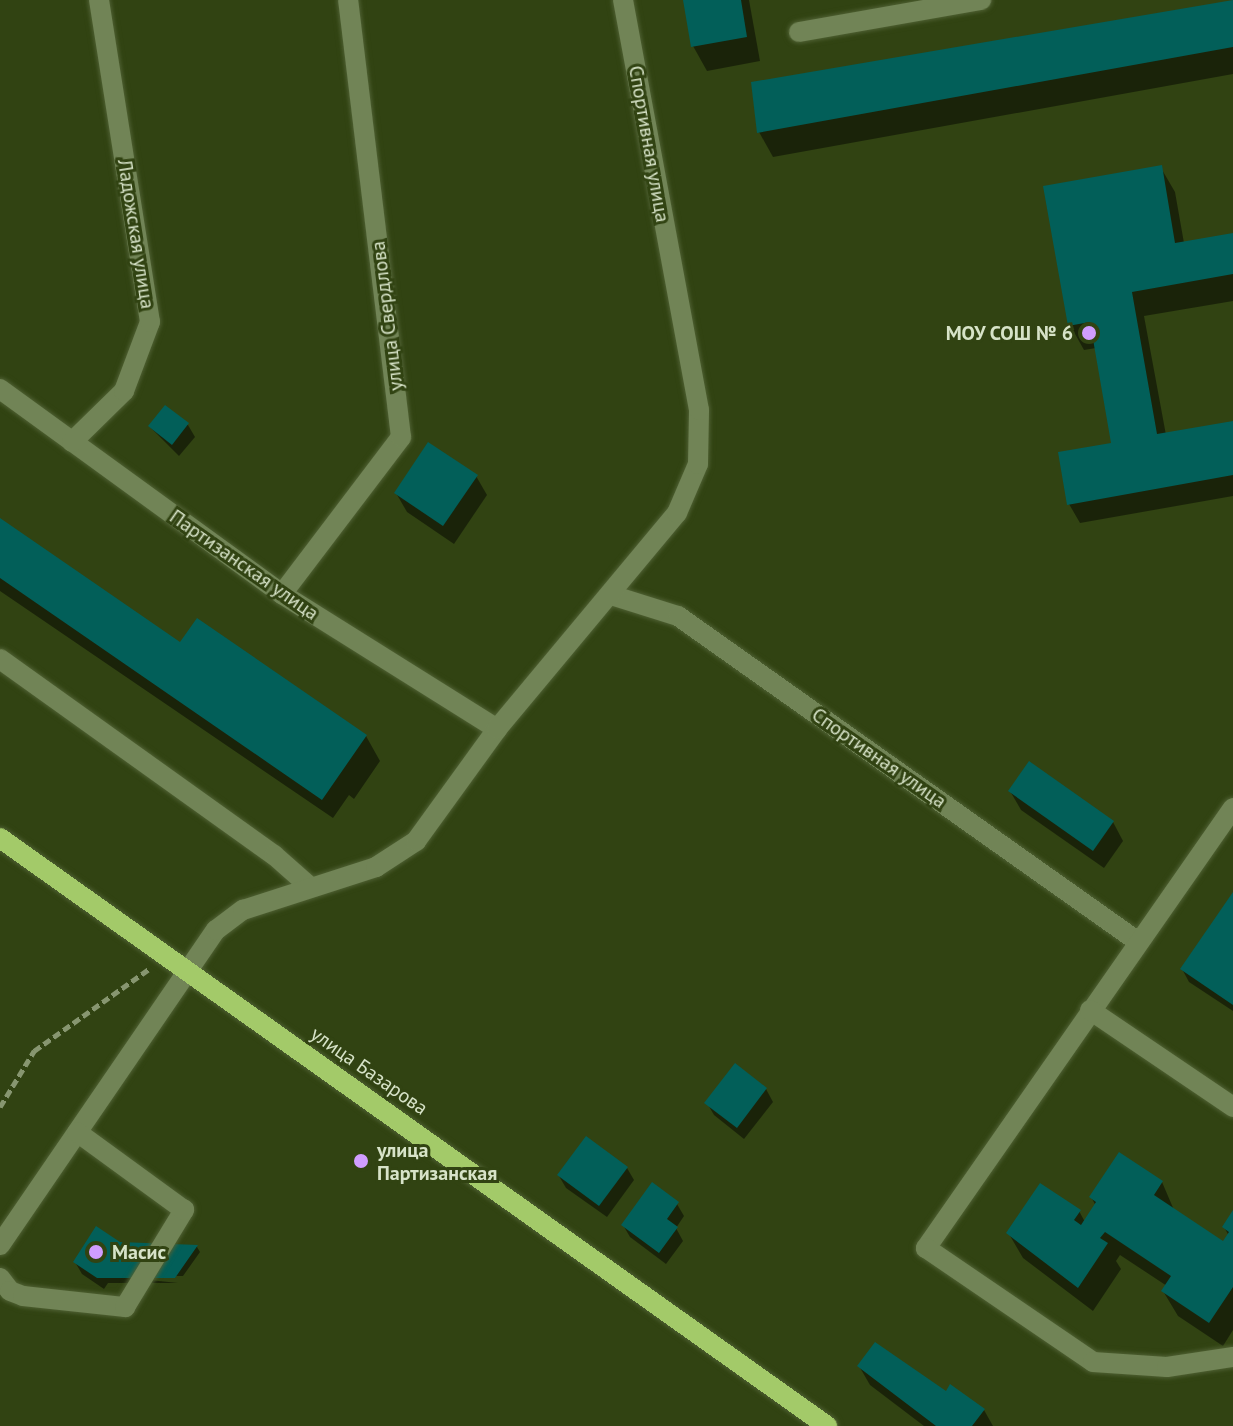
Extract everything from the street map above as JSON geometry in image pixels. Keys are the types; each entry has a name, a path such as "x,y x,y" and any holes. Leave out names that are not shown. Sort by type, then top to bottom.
{"main road":[{"name":"улица Базарова","path":"0,838 827,1426"}],"street":[{"name":"Ладожская улица","path":"72,442 124,391 150,322 99,0"},
{"name":"улица Свердлова","path":"282,594 401,437 348,0"},
{"name":"Спортивная улица","path":"0,1245 216,930 243,910 309,886 376,867 416,841 497,729 677,513 698,464 699,410 623,0"},
{"path":"799,32 981,0"},
{"name":"Партизанская улица","path":"0,389 282,594 497,729"},
{"name":"Спортивная улица","path":"611,595 678,616 1137,941"},
{"path":"0,659 274,855 309,886"},
{"path":"1233,808 1137,941 926,1248 1093,1362 1167,1367 1233,1357"},
{"path":"1090,1010 1233,1107"},
{"path":"0,1278 10,1291 23,1296 125,1307 184,1210 77,1132"}],"path":[{"path":"0,1107 34,1051 167,956"}],"building":[{"path":"683,0 741,0 747,37 691,47"},
{"path":"1233,0 1233,47 757,133 751,82"},
{"path":"1162,165 1175,243 1233,233 1233,274 1132,292 1157,434 1233,421 1233,475 1067,505 1058,452 1111,443 1090,322 1068,326 1043,186"},
{"path":"165,405 189,423 172,445 148,426"},
{"path":"428,442 478,475 443,526 394,493"},
{"path":"0,518 180,642 197,618 367,735 322,800 0,578"},
{"path":"1029,761 1114,821 1093,851 1008,791"},
{"path":"1233,892 1233,1005 1180,969"},
{"path":"735,1063 767,1088 737,1128 704,1103"},
{"path":"586,1136 628,1167 599,1206 557,1175"},
{"path":"1119,1152 1163,1181 1154,1195 1223,1241 1229,1232 1222,1227 1233,1210 1233,1287 1209,1323 1161,1291 1171,1276 1105,1232 1100,1238 1108,1243 1078,1288 1006,1233 1040,1183 1081,1210 1074,1220 1081,1225 1096,1202 1089,1197"},
{"path":"652,1182 679,1202 667,1219 678,1227 659,1253 621,1225"},
{"path":"96,1226 120,1242 198,1245 175,1278 97,1278 73,1262"},
{"path":"875,1342 946,1391 950,1384 985,1409 972,1426 936,1426 857,1366"}],"place":[{"name":"МОУ СОШ № 6","path":"1089,333"},
{"name":"улица Партизанская","path":"361,1161"},
{"name":"Масис","path":"96,1252"}]}
